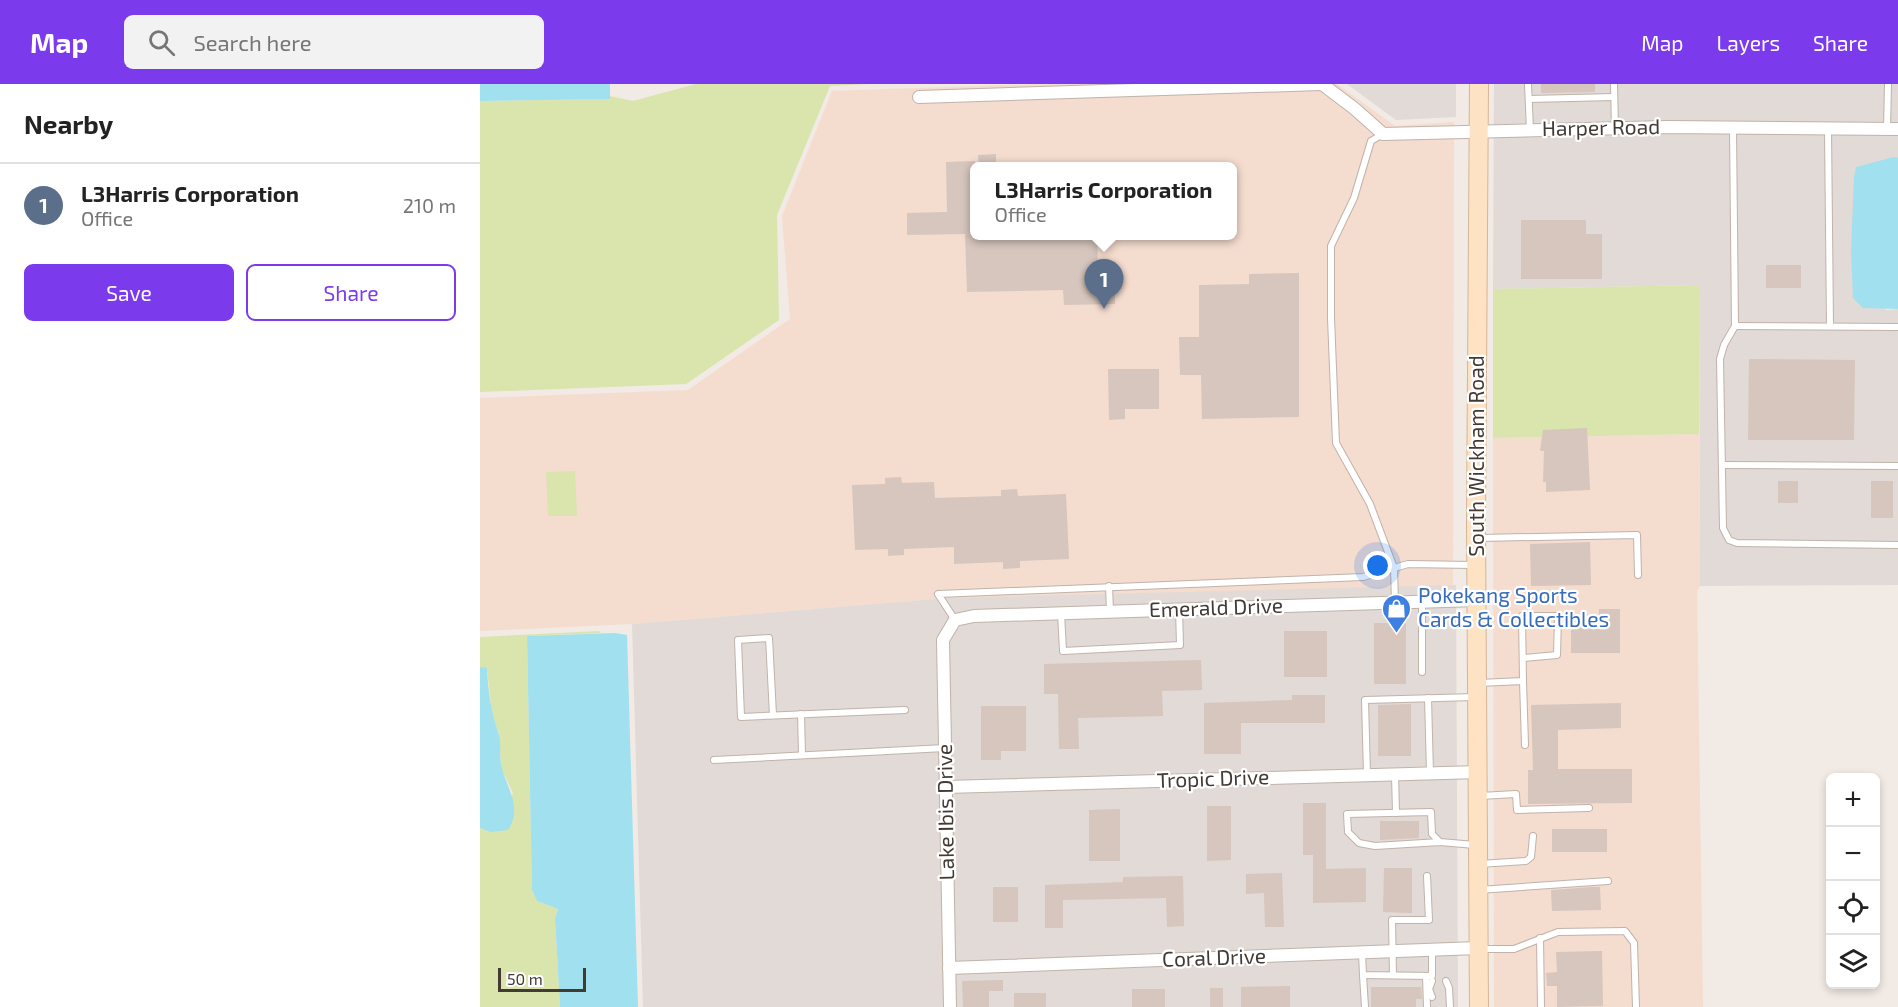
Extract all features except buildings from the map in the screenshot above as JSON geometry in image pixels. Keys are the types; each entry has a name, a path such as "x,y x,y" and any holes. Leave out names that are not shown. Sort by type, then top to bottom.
{"main road":[{"name":"South Wickham Road","path":"1479,84 1476,538 1479,1007"}],"street":[{"path":"919,97 1321,84 1355,109 1383,134"},
{"name":"Harper Road","path":"1383,134 1616,128 1893,129"},
{"name":"Emerald Drive","path":"956,620 974,616 1477,600"},
{"name":"Lake Ibis Drive","path":"950,1007 943,640 956,620"},
{"name":"Tropic Drive","path":"946,787 1479,772"},
{"name":"Coral Drive","path":"949,968 1478,948"}],"lane":[{"path":"1528,84 1530,130"},
{"path":"1614,84 1616,128"},
{"path":"1885,84 1893,129"},
{"path":"1529,99 1614,97"},
{"path":"1733,127 1735,326 1724,345 1720,359 1723,528 1729,540 1737,543 1898,545"},
{"path":"1828,128 1830,326"},
{"path":"1383,134 1371,141 1354,198 1331,246 1331,318 1336,443 1370,504 1394,568 1395,602"},
{"path":"1735,326 1897,327"},
{"path":"1722,465 1898,466"},
{"path":"1476,538 1637,535 1638,575"},
{"path":"956,620 938,594 1363,577 1408,564 1476,565"},
{"path":"1109,586 1110,611"},
{"path":"1422,602 1422,672"},
{"path":"1061,613 1064,651 1180,645 1179,609"},
{"path":"1523,658 1557,655 1558,616 1522,616 1524,745"},
{"path":"773,715 769,638 738,640 741,717 905,710"},
{"path":"1367,775 1365,700 1428,698 1523,681"},
{"path":"1428,698 1430,773"},
{"path":"801,714 802,755"},
{"path":"714,760 945,748"},
{"path":"1395,774 1396,813"},
{"path":"1479,796 1516,794 1517,810 1589,808"},
{"path":"1440,843 1432,834 1431,812 1347,814 1348,832 1359,843 1375,846 1440,843 1479,845"},
{"path":"1479,864 1526,861 1531,857 1533,836"},
{"path":"1393,975 1392,920 1428,920 1427,876"},
{"path":"1479,890 1608,881"},
{"path":"1478,948 1514,949 1558,932 1625,931 1634,942 1636,1007"},
{"path":"1540,938 1541,1007"},
{"path":"1363,975 1432,976 1432,950"},
{"path":"1362,953 1365,1007"},
{"path":"1426,976 1432,997"},
{"path":"1446,997 1446,986 1450,1007"},
{"path":"1427,1007 1430,987"}],"shaded area":[{"path":"1036,84 1337,84 1395,126 1454,122 1453,590 949,598 632,624 480,631 480,398 688,390 790,319 782,216 832,91"},
{"path":"1347,84 1456,84 1456,117 1396,120"},
{"path":"1494,84 1898,84 1898,158 1856,167 1851,252 1886,310 1898,309 1898,585 1700,586 1699,285 1493,289"},
{"path":"1699,434 1700,586 1697,591 1703,1007 1494,1007 1493,438"},
{"path":"1456,585 1458,1007 643,1007 632,624 949,598"}],"green space":[{"path":"696,84 870,84 830,86 777,215 779,320 686,384 480,392 480,101 610,99 610,96 633,101"},
{"path":"1699,285 1699,434 1493,438 1493,289"},
{"path":"575,471 577,516 548,516 546,472"},
{"path":"599,631 601,633 527,636 532,890 537,901 558,909 555,919 560,1007 480,1007 480,828 490,832 513,793 501,768 499,733 493,723 487,669 480,667 480,637"}],"water":[{"path":"480,84 610,84 610,99 480,101"},
{"path":"1894,157 1898,158 1898,309 1863,308 1853,298 1851,252 1856,167"},
{"path":"615,633 627,635 638,1007 560,1007 555,919 558,909 537,901 532,890 527,636"},
{"path":"480,667 487,668 490,701 500,739 501,764 514,805 514,813 508,830 490,832 480,828"}],"place":[{"name":"L3Harris Corporation","path":"1104,309"},
{"name":"Pokekang Sports Cards & Collectibles","path":"1397,634"}]}
